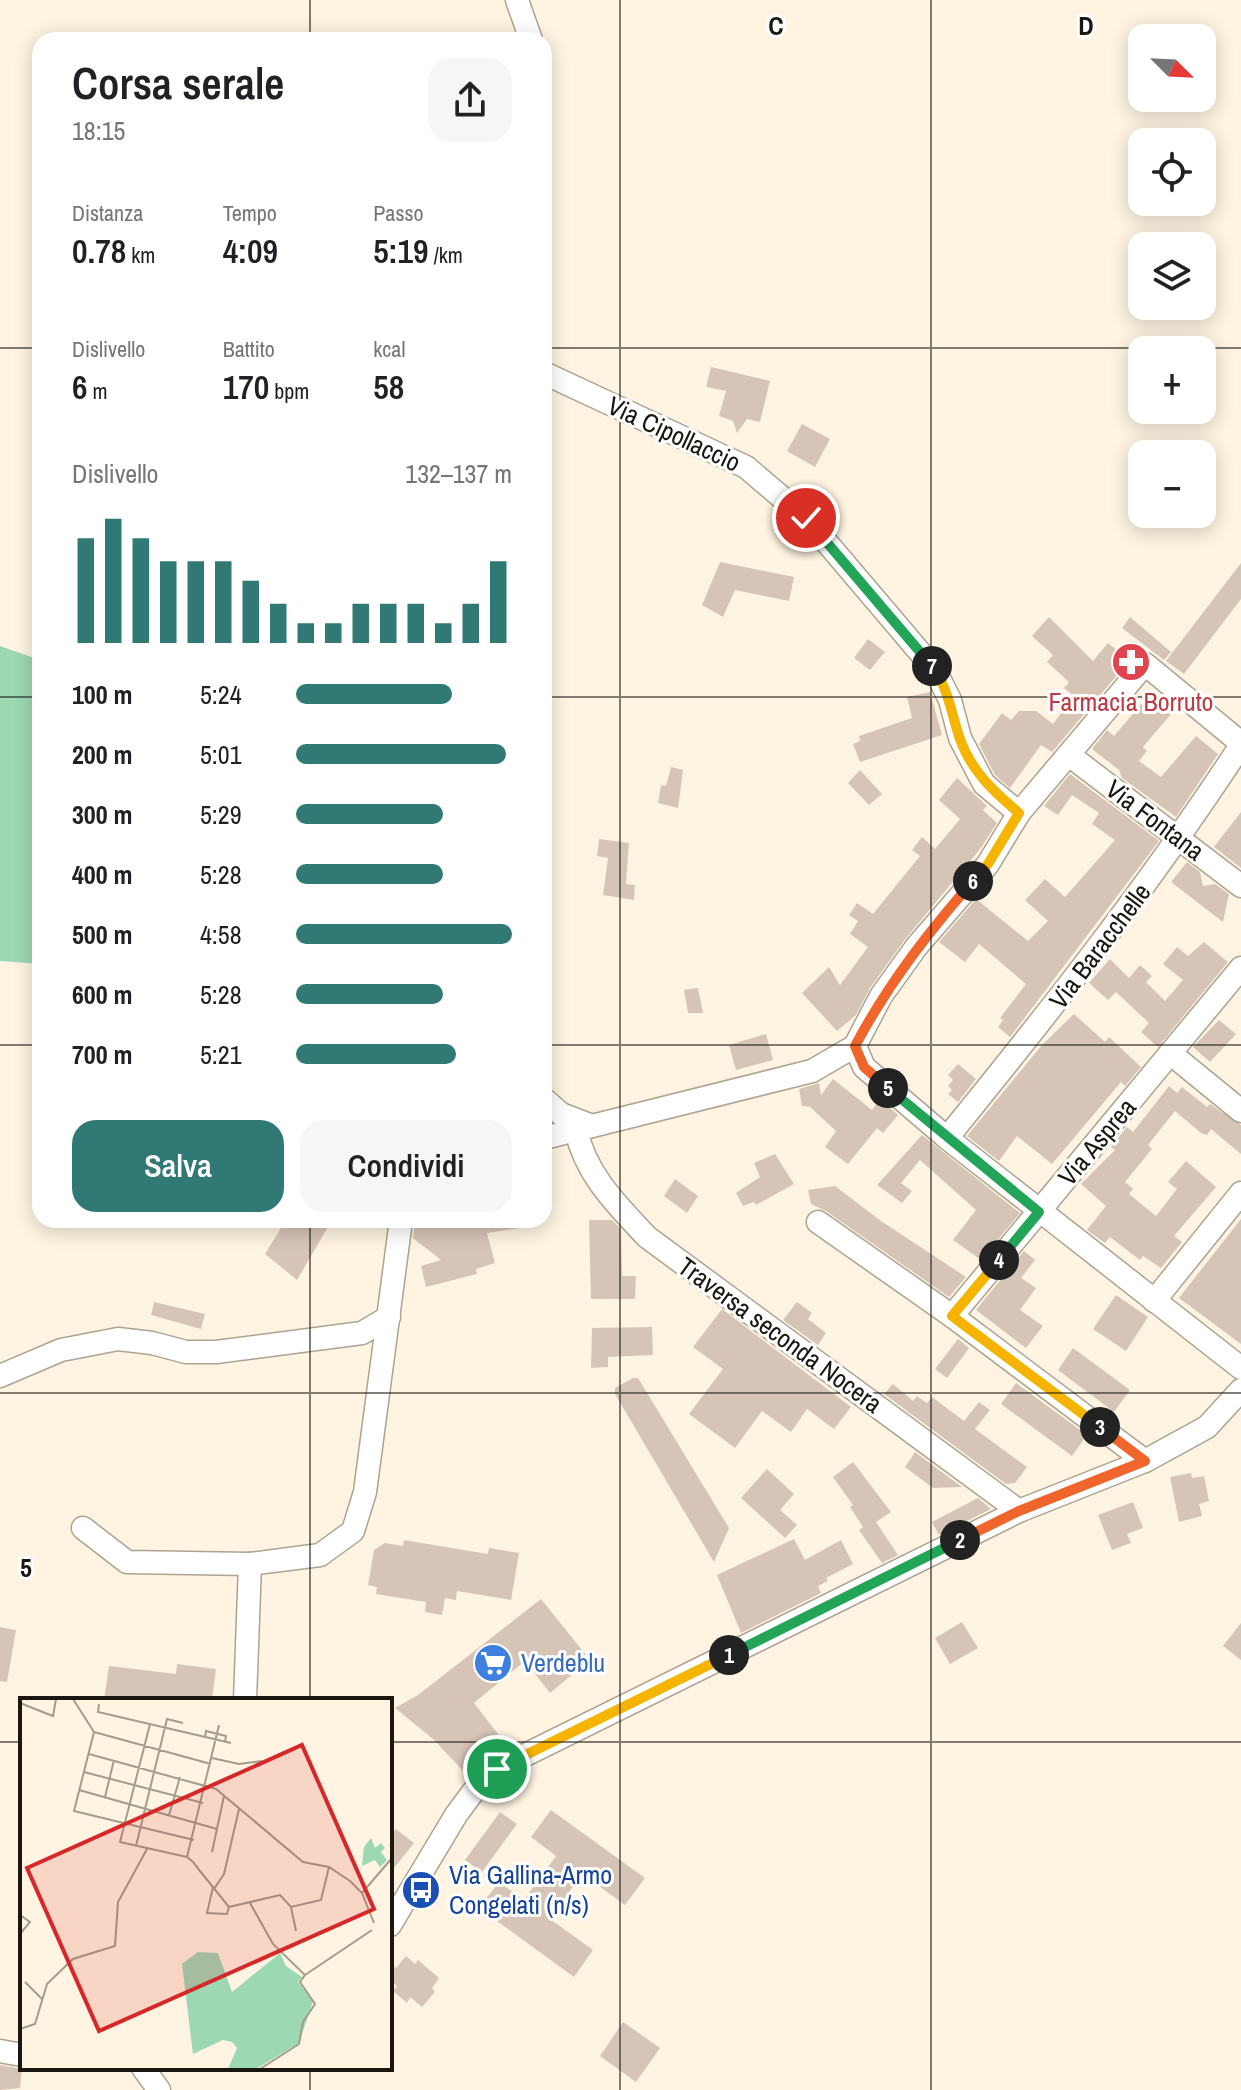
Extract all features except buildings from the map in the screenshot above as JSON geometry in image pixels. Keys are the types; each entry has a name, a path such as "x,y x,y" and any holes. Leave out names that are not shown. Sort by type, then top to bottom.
{"street":[{"path":"517,0 528,32"},
{"name":"Via Cipollaccio","path":"552,377 746,467 770,484 806,518 935,670 950,700 960,738 984,784 1019,813"},
{"path":"552,1136 812,1071 855,1046 881,996 917,946 988,864 1019,813 1145,664 1241,744"},
{"name":"Via Baracchelle","path":"947,1138 1073,983 1180,838 1241,744"},
{"name":"Via Fontana","path":"1069,755 1241,886"},
{"name":"Via Asprea","path":"952,1316 1241,968"},
{"path":"855,1046 864,1067 947,1138 1241,1368"},
{"path":"1170,1053 1241,1111"},
{"path":"552,1106 584,1128"},
{"name":"Traversa seconda Nocera","path":"584,1128 581,1154 596,1181 647,1237 1019,1511"},
{"path":"1154,1301 1241,1193"},
{"path":"818,1222 952,1316 1145,1461"},
{"path":"83,1528 127,1562 250,1564 320,1555 353,1531 365,1492 400,1228"},
{"path":"0,1376 61,1350 118,1339 152,1343 186,1352 216,1352 362,1333 389,1317"},
{"path":"392,1919 456,1815 473,1792 497,1769 1019,1511 1145,1461 1207,1427 1241,1390"},
{"path":"245,1698 250,1564"},
{"path":"0,2051 20,2055"},
{"path":"144,2070 159,2090"}],"green space":[{"path":"0,646 32,657 32,963 0,961"}],"place":[{"name":"Farmacia Borruto","path":"1131,662"},
{"name":"Verdeblu","path":"493,1663"},
{"name":"Via Gallina-Armo Congelati (n/s)","path":"421,1890"}],"route":[{"path":"497,1769 1019,1511 1145,1461 952,1316 1039,1212 864,1067 855,1046 881,996 917,946 988,864 1019,813 984,784 960,738 950,700 935,670 806,518"}]}
